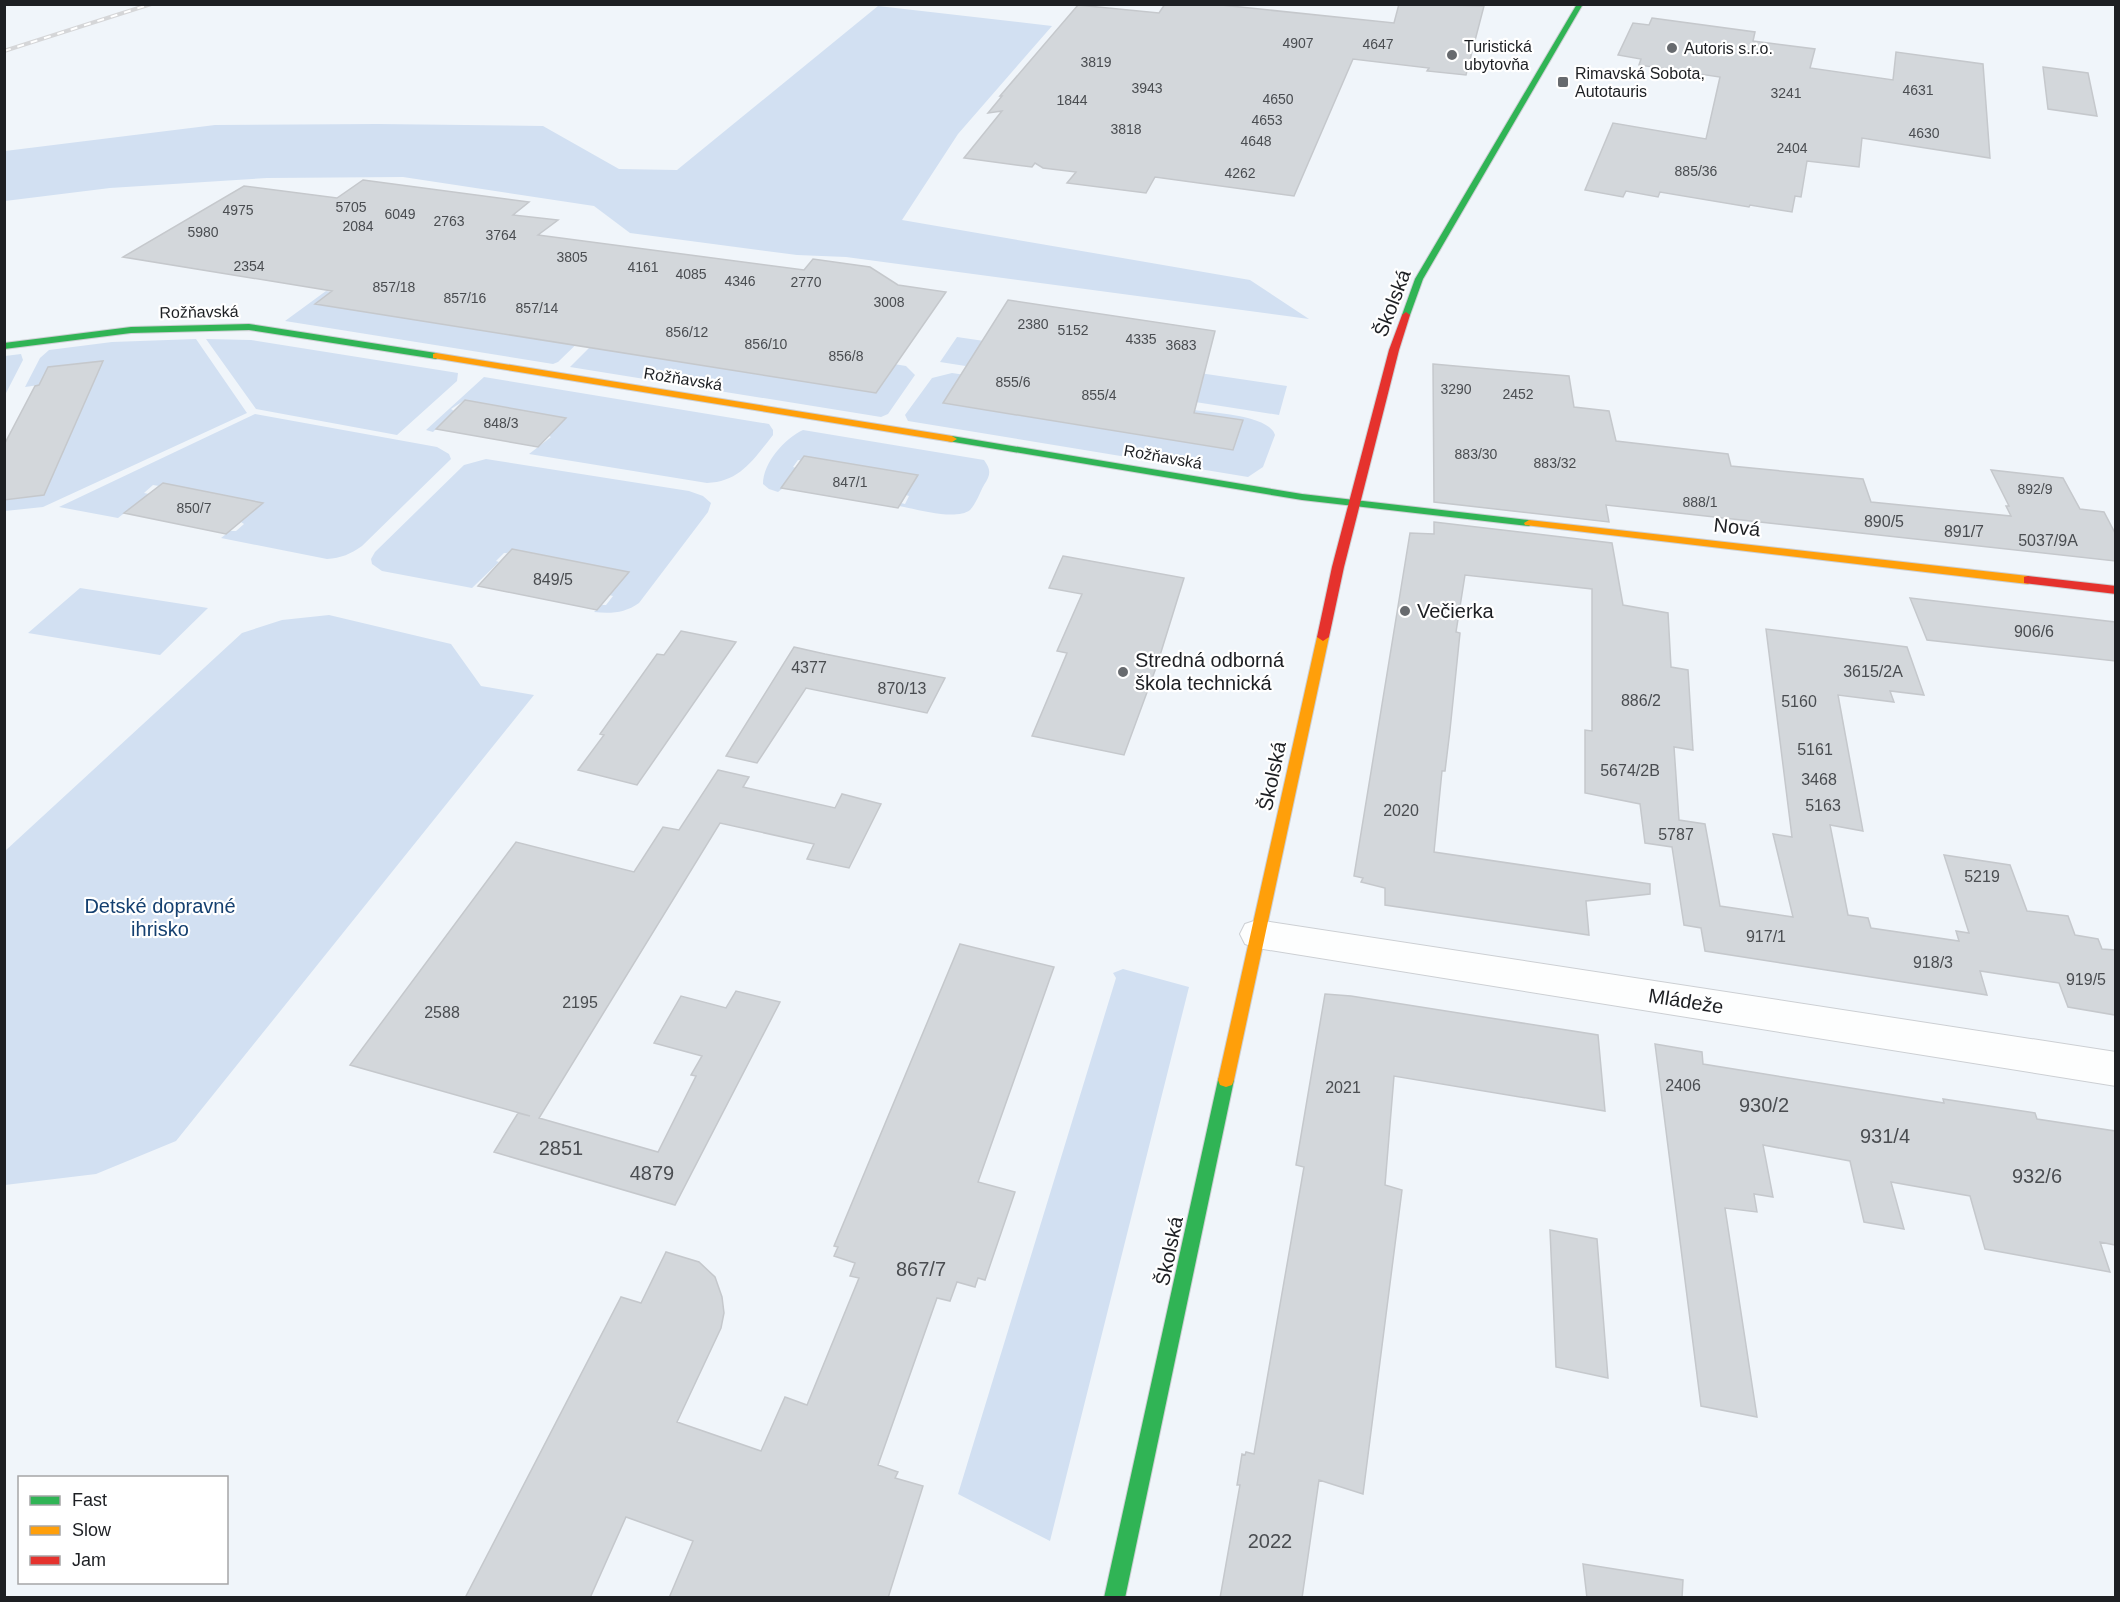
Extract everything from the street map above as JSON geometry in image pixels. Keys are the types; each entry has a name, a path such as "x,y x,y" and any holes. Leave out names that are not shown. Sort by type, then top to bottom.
{"main road":[{"name":"Školská","path":"1114,1598 1257,934 1353,503 1394,350 1419,279 1580,4"},
{"name":"Rožňavská","path":"4,346 131,330 249,327 1353,503"},
{"name":"Nová","path":"1353,503 2115,590"}],"street":[{"name":"Mládeže","path":"1257,934 2115,1069"}],"green space":[{"path":"878,6 1052,26 958,134 902,220 1250,280 1309,319 846,257 797,255 630,233 594,206 403,177 267,178 110,188 5,201 5,151 215,125 543,126 619,169 677,170"},
{"path":"326,291 592,329 558,362 553,364 285,321"},
{"path":"608,329 852,357 906,366 915,375 888,414 881,417 570,367"},
{"path":"957,337 1287,386 1279,415 940,362"},
{"path":"196,339 247,413 43,507 5,511 4,500 44,495 103,361 48,367 39,385 25,387 40,358 49,350 112,342"},
{"path":"206,339 251,340 458,373 457,381 397,435 256,409"},
{"path":"21,354 23,360 5,395 5,356"},
{"path":"952,373 1006,381 1005,383 960,376 943,403 1233,450 1243,420 1194,413 1194,410 1252,419 1271,428 1275,435 1263,467 1248,477 908,421 905,415 932,378"},
{"path":"484,377 769,424 773,435 745,468 737,474 719,482 707,483 529,454 551,437 549,436 565,418 465,400 451,409 454,411 433,432 426,430"},
{"path":"255,414 437,447 449,454 451,459 362,546 346,555 327,559 221,538 230,531 236,531 244,524 241,522 262,503 153,485 144,493 149,494 118,518 59,507"},
{"path":"803,430 984,460 989,469 989,475 970,510 955,514 899,506 901,503 905,504 909,496 906,495 917,475 798,460 793,467 796,468 783,488 778,492 769,489 763,484 771,460 789,439"},
{"path":"486,459 689,491 703,496 711,503 708,512 639,603 618,612 594,612 602,605 606,605 613,596 609,595 628,572 512,549 504,553 496,561 499,562 472,588 382,571 372,564 371,559 375,552 464,465"},
{"path":"80,588 208,608 160,655 28,633"},
{"name":"Detské dopravné ihrisko","path":"329,615 451,644 481,686 534,695 176,1141 96,1174 5,1185 5,851 242,633 282,620"},
{"path":"1123,969 1189,987 1050,1541 958,1494 1116,978 1113,973"}],"building":[{"path":"1165,4 1211,4 1394,23 1399,4 1484,6 1466,75 1353,59 1294,196 1155,177 1146,193 1067,183 1076,172 1043,168 1035,163 1032,167 964,158 1002,111 988,113 1002,96 1000,96 1078,5 1159,13"},
{"path":"1652,18 1755,32 1753,41 1815,49 1810,68 1893,80 1896,52 1983,64 1990,158 1862,138 1859,167 1807,161 1801,197 1795,196 1792,212 1660,192 1658,197 1626,191 1623,197 1585,190 1613,123 1706,139 1720,77 1639,65 1641,59 1618,55 1633,23 1649,25"},
{"path":"2043,67 2088,73 2097,116 2048,109"},
{"path":"363,180 529,202 513,215 558,220 538,235 804,270 813,259 870,267 898,285 946,292 876,393 315,304 332,291 123,257 244,186 337,198"},
{"path":"1008,300 1215,331 1194,413 1243,420 1233,450 943,403"},
{"path":"103,361 44,495 4,500 4,445 35,386 39,385 48,367"},
{"path":"1433,364 1569,376 1574,407 1609,411 1616,441 1728,454 1731,466 1863,479 1871,502 2011,516 2006,506 2009,506 1991,470 2063,478 2080,509 2104,512 2115,533 2115,561 1606,505 1609,522 1434,502"},
{"path":"465,400 566,418 538,447 436,429"},
{"path":"804,456 918,475 898,508 781,488"},
{"path":"163,483 263,503 226,534 124,513"},
{"path":"1434,522 1612,543 1623,605 1668,613 1671,667 1688,670 1693,750 1674,747 1679,820 1705,824 1720,906 1793,917 1773,834 1792,837 1766,629 1907,647 1924,695 1890,691 1894,702 1838,695 1863,831 1830,825 1848,915 1868,918 1871,928 1959,941 1956,931 1969,933 1944,855 2010,865 2027,911 2068,916 2075,935 2098,939 2102,949 2115,950 2115,1015 2068,1007 2059,983 1980,971 1987,995 1705,951 1701,928 1684,925 1672,847 1645,843 1640,804 1585,793 1585,730 1592,731 1592,589 1465,575 1456,632 1460,633 1434,852 1650,884 1650,894 1586,901 1589,935 1385,905 1385,888 1361,882 1363,878 1354,876 1410,533 1434,534"},
{"path":"512,549 629,572 597,610 478,586"},
{"path":"1063,556 1184,578 1157,665 1124,755 1032,736 1067,653 1057,651 1082,594 1049,588"},
{"path":"1910,598 2115,622 2115,661 1927,640"},
{"path":"681,631 736,642 637,785 578,770 604,735 600,734 657,654 664,655"},
{"path":"794,647 945,678 927,713 806,688 757,763 726,756"},
{"path":"718,770 749,777 743,787 835,808 842,794 881,804 849,868 807,859 814,844 720,823 539,1118 658,1152 696,1076 691,1075 702,1056 654,1043 681,996 726,1008 736,991 780,1002 675,1205 494,1152 518,1113 530,1116 350,1065 516,842 634,872 663,827 679,830"},
{"path":"960,944 1054,967 978,1182 1015,1192 985,1280 978,1278 975,1287 957,1282 950,1301 937,1298 878,1465 898,1472 895,1478 923,1486 888,1598 669,1598 693,1541 626,1517 590,1598 465,1598 621,1297 641,1303 666,1252 699,1262 715,1277 722,1297 724,1313 721,1328 677,1422 761,1451 785,1397 807,1405 859,1278 850,1276 855,1263 834,1256 838,1247 834,1246"},
{"path":"1325,994 1351,996 1598,1035 1605,1111 1394,1076 1385,1185 1402,1190 1363,1494 1319,1480 1302,1598 1220,1598 1240,1485 1237,1485 1242,1454 1245,1455 1246,1452 1254,1454 1304,1167 1296,1165"},
{"path":"1655,1044 1702,1052 1703,1064 1944,1103 1943,1099 2035,1113 2037,1119 2115,1131 2115,1245 2100,1242 2110,1272 1985,1249 1970,1196 1891,1182 1904,1229 1864,1222 1850,1161 1763,1145 1773,1197 1754,1194 1757,1212 1725,1208 1757,1417 1701,1406"},
{"path":"1550,1230 1597,1239 1608,1378 1556,1367"},
{"path":"1583,1564 1683,1580 1682,1598 1587,1598"}],"railway":[{"path":"4,51 151,4"}],"traffic: fast":[{"path":"1406,315 1419,279 1580,4"},
{"path":"4,346 131,330 249,327 436,356"},
{"path":"952,439 1302,497 1529,523"},
{"path":"1114,1598 1226,1080"}],"traffic: slow":[{"path":"436,356 952,439"},
{"path":"1529,523 2028,580"},
{"path":"1226,1080 1323,637"}],"traffic: jam":[{"path":"1323,637 1338,567 1394,350 1406,315"},
{"path":"2028,580 2116,590"}],"place":[{"name":"Autoris s.r.o.","path":"1672,48"},
{"name":"Turistická ubytovňa","path":"1452,55"},
{"name":"Rimavská Sobota, Autotauris","path":"1563,82"},
{"name":"Večierka","path":"1405,611"},
{"name":"Stredná odborná škola technická","path":"1123,672"}]}
